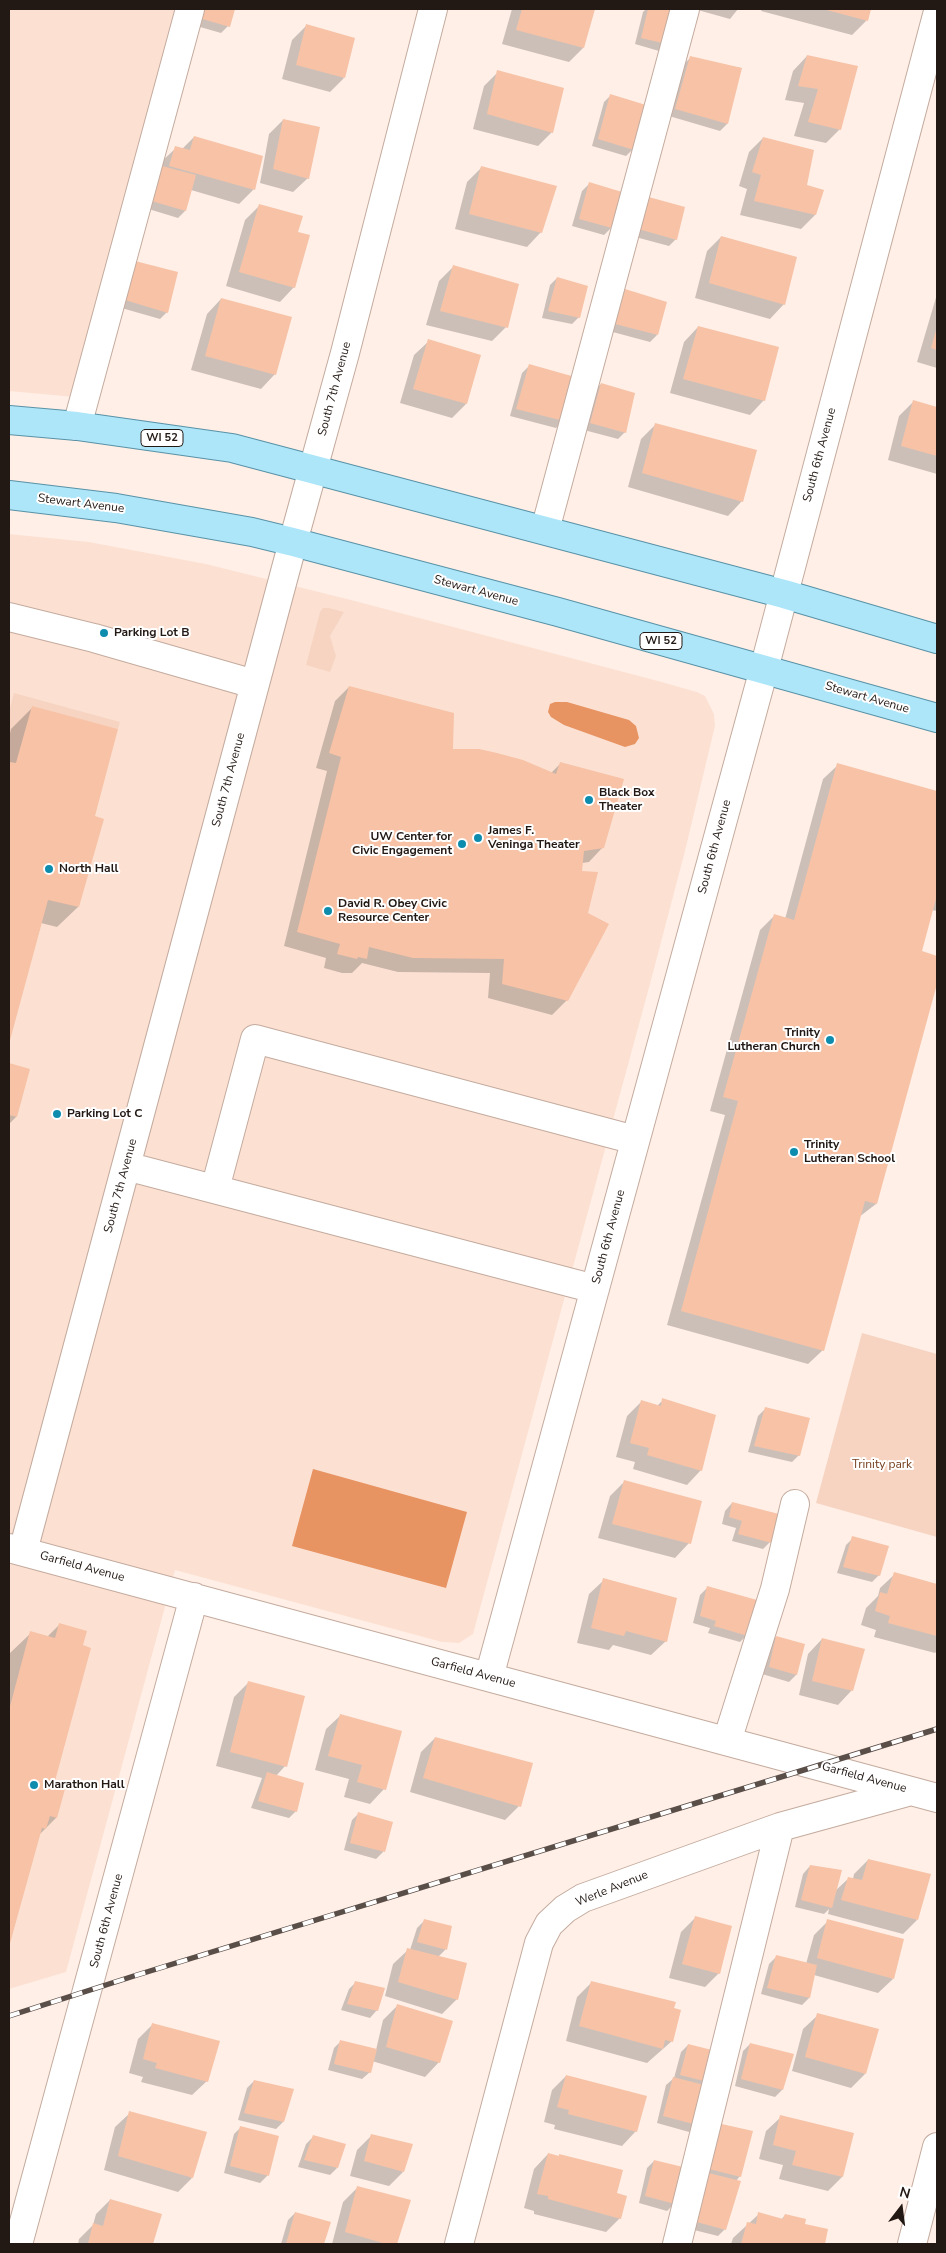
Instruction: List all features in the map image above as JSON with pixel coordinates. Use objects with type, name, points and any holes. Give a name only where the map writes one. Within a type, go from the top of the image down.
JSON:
[{"type":"main road","name":"WI 52","points":[[9,420],[77,426],[232,448],[784,594],[937,639]]},
{"type":"main road","name":"Stewart Avenue","points":[[9,496],[116,508],[252,532],[764,669],[937,718]]},
{"type":"street","points":[[77,426],[190,9]]},
{"type":"street","name":"South 7th Avenue","points":[[16,1549],[126,1166],[292,542],[345,353],[433,9]]},
{"type":"street","points":[[545,530],[685,9]]},
{"type":"street","name":"South 6th Avenue","points":[[489,1677],[764,669],[937,15]]},
{"type":"street","points":[[9,617],[94,638],[254,684]]},
{"type":"street","points":[[215,1189],[255,1039],[635,1140]]},
{"type":"street","points":[[126,1166],[595,1289]]},
{"type":"street","points":[[727,1741],[775,1589],[795,1504]]},
{"type":"street","name":"Garfield Avenue","points":[[16,1549],[925,1794]]},
{"type":"street","name":"South 6th Avenue","points":[[18,2244],[194,1597]]},
{"type":"street","name":"Werle Avenue","points":[[460,2244],[539,1943],[549,1924],[565,1909],[583,1898],[780,1827],[925,1794]]},
{"type":"street","points":[[677,2244],[780,1827]]},
{"type":"street","points":[[912,2244],[937,2147]]},
{"type":"shaded area","points":[[9,9],[182,9],[74,397],[9,391]]},
{"type":"shaded area","points":[[9,534],[89,542],[206,564],[658,681],[705,696],[714,714],[715,726],[650,984],[473,1634],[459,1643],[442,1642],[175,1570],[66,1972],[9,1989]]},
{"type":"shaded area","points":[[567,702],[629,720],[636,726],[639,738],[635,744],[625,747],[564,725],[551,717],[548,712],[550,704]]},
{"type":"shaded area","points":[[313,1469],[467,1512],[446,1588],[292,1546]]},
{"type":"green space","points":[[323,608],[344,612],[330,636],[336,656],[330,672],[306,665],[320,612]]},
{"type":"green space","points":[[14,693],[120,722],[118,729],[32,707],[16,763],[9,762],[9,712]]},
{"type":"green space","name":"Trinity park","points":[[862,1333],[937,1354],[937,1537],[816,1503]]},
{"type":"building","points":[[202,9],[235,9],[230,27],[199,18]]},
{"type":"building","points":[[522,9],[595,9],[584,48],[516,30]]},
{"type":"building","points":[[648,9],[675,10],[667,44],[641,38]]},
{"type":"building","points":[[823,9],[871,9],[868,21]]},
{"type":"building","points":[[306,24],[355,38],[345,78],[296,65]]},
{"type":"building","points":[[807,55],[858,66],[841,130],[808,122],[818,89],[798,86]]},
{"type":"building","points":[[690,56],[742,68],[728,124],[675,109]]},
{"type":"building","points":[[497,70],[564,88],[553,133],[487,114]]},
{"type":"building","points":[[610,94],[646,105],[634,150],[598,139]]},
{"type":"building","points":[[283,119],[320,127],[309,179],[273,169]]},
{"type":"building","points":[[194,136],[263,156],[255,190],[169,166],[175,146],[190,150]]},
{"type":"building","points":[[763,137],[814,150],[807,185],[824,190],[816,215],[754,201],[761,175],[752,172]]},
{"type":"building","points":[[158,165],[196,175],[186,211],[148,200]]},
{"type":"building","points":[[481,166],[557,186],[542,233],[469,214]]},
{"type":"building","points":[[589,182],[622,192],[612,228],[579,219]]},
{"type":"building","points":[[645,196],[685,207],[677,240],[635,228]]},
{"type":"building","points":[[259,204],[303,216],[298,232],[310,235],[295,288],[239,272]]},
{"type":"building","points":[[721,236],[797,257],[785,305],[709,283]]},
{"type":"building","points":[[135,261],[178,272],[168,313],[125,300]]},
{"type":"building","points":[[453,265],[519,284],[508,328],[440,311]]},
{"type":"building","points":[[557,277],[588,286],[580,318],[548,311]]},
{"type":"building","points":[[625,289],[667,302],[658,335],[615,324]]},
{"type":"building","points":[[221,298],[292,317],[276,375],[205,356]]},
{"type":"building","points":[[698,326],[779,347],[765,401],[683,379]]},
{"type":"building","points":[[937,327],[937,350],[931,348]]},
{"type":"building","points":[[428,339],[481,355],[467,404],[413,389]]},
{"type":"building","points":[[529,364],[575,377],[564,421],[516,409]]},
{"type":"building","points":[[601,383],[635,393],[626,433],[590,423]]},
{"type":"building","points":[[913,400],[937,407],[937,456],[901,446]]},
{"type":"building","points":[[655,423],[757,450],[743,502],[642,473]]},
{"type":"building","name":"UW Center for Civic Engagement","points":[[349,686],[454,713],[453,749],[479,749],[497,753],[523,760],[556,774],[560,762],[624,779],[604,848],[584,851],[582,871],[598,872],[588,913],[609,924],[568,1001],[502,984],[504,959],[413,958],[369,947],[367,959],[358,957],[357,959],[337,954],[340,944],[297,932],[341,757],[329,753]]},
{"type":"building","name":"North Hall","points":[[32,706],[118,729],[95,816],[104,819],[79,907],[48,900],[9,1044],[9,762],[16,763]]},
{"type":"building","name":"Trinity Lutheran Church","points":[[837,763],[937,791],[937,895],[922,951],[937,956],[937,984],[877,1204],[865,1201],[824,1351],[681,1311],[738,1101],[723,1097],[774,914],[794,920]]},
{"type":"building","points":[[9,1063],[30,1069],[17,1117],[9,1115]]},
{"type":"building","points":[[662,1398],[716,1415],[702,1471],[647,1455],[649,1448],[630,1443],[641,1400],[661,1406]]},
{"type":"building","points":[[765,1407],[810,1418],[800,1456],[754,1446]]},
{"type":"building","points":[[624,1480],[702,1501],[691,1544],[612,1524]]},
{"type":"building","points":[[732,1502],[779,1514],[772,1543],[738,1534],[742,1521],[729,1517]]},
{"type":"building","points":[[852,1536],[889,1546],[880,1576],[843,1567]]},
{"type":"building","points":[[894,1572],[937,1584],[937,1636],[888,1623],[890,1616],[875,1611],[880,1592],[887,1594]]},
{"type":"building","points":[[603,1578],[677,1598],[667,1642],[626,1631],[624,1636],[591,1628]]},
{"type":"building","points":[[707,1586],[757,1600],[748,1636],[714,1626],[716,1621],[700,1616]]},
{"type":"building","name":"Marathon Hall","points":[[59,1623],[87,1631],[83,1645],[91,1648],[55,1781],[59,1782],[58,1787],[65,1789],[57,1818],[50,1816],[46,1829],[42,1828],[9,1947],[9,1710],[30,1631],[55,1638]]},
{"type":"building","points":[[776,1636],[805,1644],[797,1675],[769,1667]]},
{"type":"building","points":[[822,1638],[865,1649],[853,1691],[812,1681]]},
{"type":"building","points":[[248,1681],[305,1696],[287,1767],[230,1752]]},
{"type":"building","points":[[340,1714],[402,1731],[386,1790],[357,1782],[362,1765],[328,1756]]},
{"type":"building","points":[[435,1737],[533,1763],[521,1807],[423,1778]]},
{"type":"building","points":[[267,1772],[304,1783],[297,1812],[258,1801]]},
{"type":"building","points":[[358,1812],[393,1822],[385,1852],[350,1843]]},
{"type":"building","points":[[868,1859],[931,1874],[918,1920],[841,1900],[848,1877],[862,1880]]},
{"type":"building","points":[[810,1865],[842,1870],[832,1908],[801,1900]]},
{"type":"building","points":[[695,1916],[732,1926],[720,1974],[682,1964]]},
{"type":"building","points":[[424,1919],[452,1926],[447,1950],[417,1942]]},
{"type":"building","points":[[827,1919],[904,1939],[894,1979],[817,1958]]},
{"type":"building","points":[[407,1948],[467,1963],[458,2000],[398,1982]]},
{"type":"building","points":[[776,1955],[817,1965],[810,1998],[767,1988]]},
{"type":"building","points":[[355,1981],[385,1988],[378,2011],[347,2004]]},
{"type":"building","points":[[591,1981],[676,2002],[674,2008],[681,2010],[673,2042],[665,2040],[663,2049],[579,2026]]},
{"type":"building","points":[[397,2004],[453,2021],[440,2063],[386,2047]]},
{"type":"building","points":[[817,2013],[879,2029],[866,2074],[805,2057]]},
{"type":"building","points":[[152,2023],[220,2041],[208,2082],[155,2068],[157,2063],[143,2059]]},
{"type":"building","points":[[340,2040],[377,2049],[371,2073],[334,2064]]},
{"type":"building","points":[[750,2043],[794,2054],[783,2090],[741,2079]]},
{"type":"building","points":[[688,2044],[720,2052],[712,2083],[680,2075]]},
{"type":"building","points":[[566,2075],[647,2096],[637,2132],[568,2114],[569,2110],[557,2107]]},
{"type":"building","points":[[673,2077],[708,2086],[697,2125],[663,2116]]},
{"type":"building","points":[[254,2080],[294,2089],[284,2122],[244,2113]]},
{"type":"building","points":[[129,2111],[207,2132],[193,2178],[118,2156]]},
{"type":"building","points":[[780,2115],[854,2133],[843,2177],[792,2165],[796,2151],[773,2145]]},
{"type":"building","points":[[717,2123],[753,2131],[741,2177],[705,2168]]},
{"type":"building","points":[[240,2126],[279,2136],[269,2176],[230,2166]]},
{"type":"building","points":[[371,2134],[413,2144],[404,2172],[364,2161]]},
{"type":"building","points":[[313,2135],[346,2144],[338,2168],[304,2160]]},
{"type":"building","points":[[548,2153],[623,2170],[617,2193],[627,2196],[621,2219],[548,2199],[548,2196],[537,2194]]},
{"type":"building","points":[[654,2160],[687,2168],[675,2204],[645,2196]]},
{"type":"building","points":[[704,2172],[741,2181],[726,2230],[693,2221]]},
{"type":"building","points":[[357,2186],[411,2200],[397,2244],[386,2244],[345,2232]]},
{"type":"building","points":[[110,2199],[162,2214],[153,2244],[88,2244],[93,2223],[103,2226]]},
{"type":"building","points":[[295,2212],[331,2222],[324,2244],[286,2244]]},
{"type":"building","points":[[758,2212],[783,2219],[785,2214],[806,2219],[805,2224],[828,2229],[825,2244],[741,2244],[747,2222],[756,2224]]},
{"type":"railway","points":[[9,2016],[937,1729]]},
{"type":"place","name":"Parking Lot B","points":[[104,633]]},
{"type":"place","name":"Black Box Theater","points":[[589,800]]},
{"type":"place","name":"James F. Veninga Theater","points":[[478,838]]},
{"type":"place","name":"UW Center for Civic Engagement","points":[[462,844]]},
{"type":"place","name":"North Hall","points":[[49,869]]},
{"type":"place","name":"David R. Obey Civic Resource Center","points":[[328,911]]},
{"type":"place","name":"Trinity Lutheran Church","points":[[830,1040]]},
{"type":"place","name":"Parking Lot C","points":[[57,1114]]},
{"type":"place","name":"Trinity Lutheran School","points":[[794,1152]]},
{"type":"place","name":"Marathon Hall","points":[[34,1785]]}]
